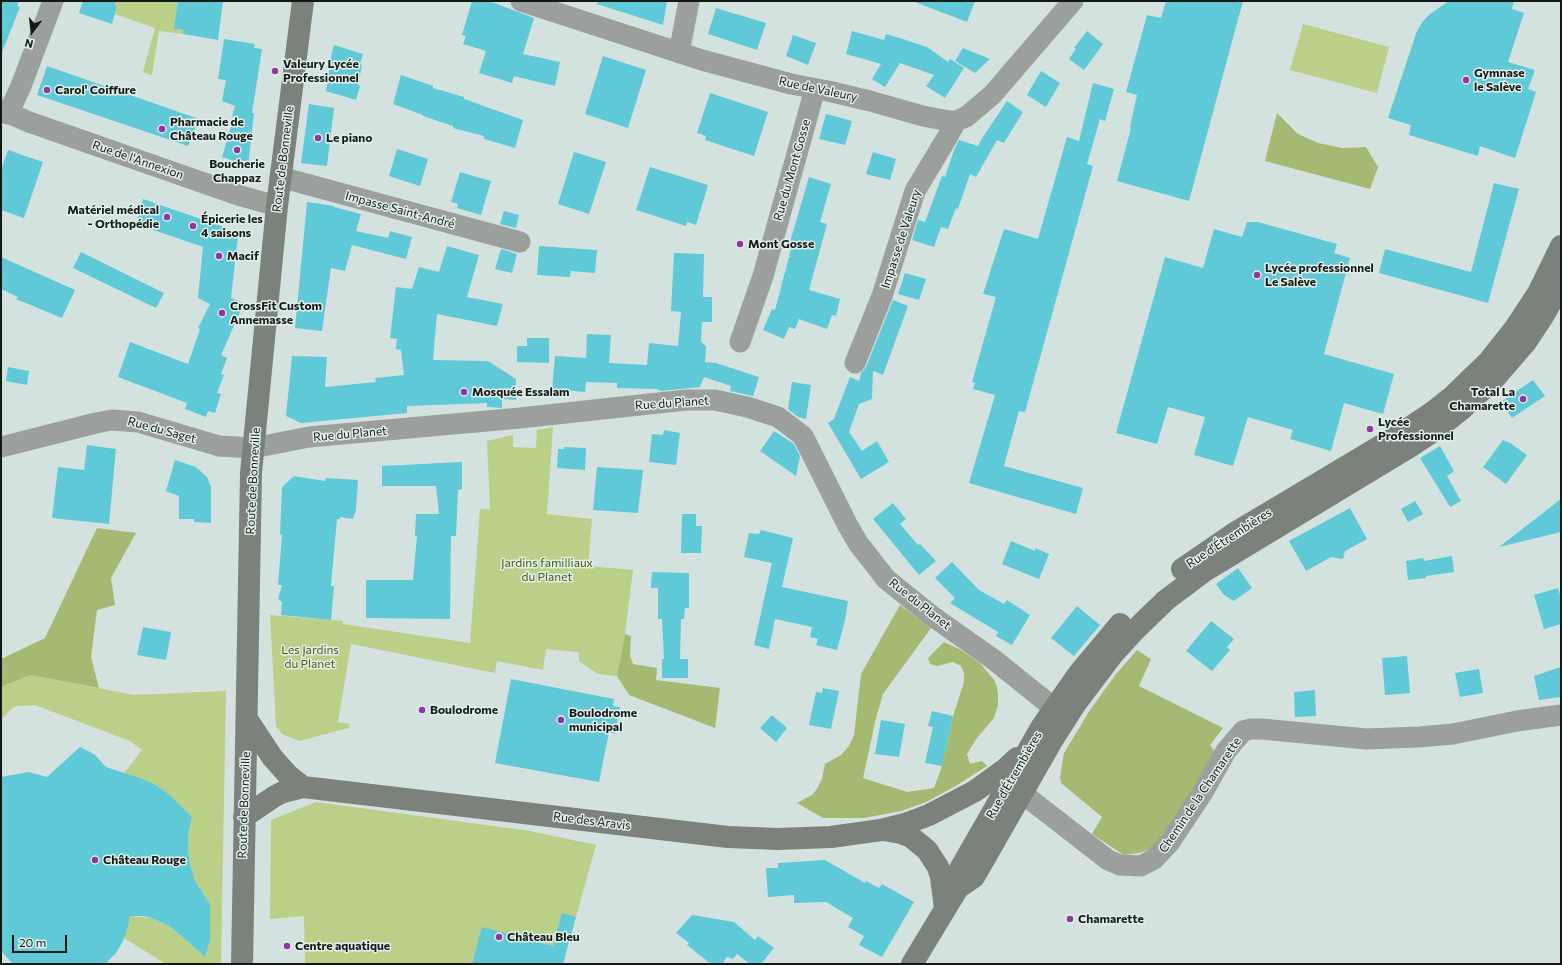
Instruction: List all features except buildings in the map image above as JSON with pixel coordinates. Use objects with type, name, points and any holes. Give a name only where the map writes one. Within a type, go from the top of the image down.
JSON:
[{"type":"main road","name":"Route de Bonneville","points":[[242,964],[251,474],[280,177],[303,1]]},
{"type":"main road","name":"Rue d'Étrembières","points":[[1016,788],[1031,744],[1054,708],[1097,649],[1149,595],[1197,557],[1421,420],[1445,402],[1471,379],[1496,353],[1524,315],[1545,281],[1561,246]]},
{"type":"main road","name":"Rue d'Étrembières","points":[[912,964],[958,888],[960,869],[1016,788],[1053,739],[1076,703],[1124,642],[1159,606],[1206,570],[1411,446],[1441,426],[1462,409],[1498,376],[1526,342],[1561,285]]},
{"type":"main road","points":[[247,719],[272,757],[288,775],[303,787]]},
{"type":"main road","points":[[881,830],[918,819],[953,804],[990,781],[1004,770],[1031,744]]},
{"type":"main road","name":"Rue des Aravis","points":[[244,817],[275,796],[283,792],[303,787],[728,837],[805,838],[846,835],[881,830]]},
{"type":"main road","points":[[881,830],[891,831],[911,837],[927,850],[938,867],[941,877],[945,909]]},
{"type":"street","points":[[4,112],[21,86],[53,1]]},
{"type":"street","name":"Rue de Valeury","points":[[521,1],[679,53],[791,84],[870,101],[923,116],[956,121]]},
{"type":"street","points":[[679,53],[689,1]]},
{"type":"street","points":[[956,121],[971,113],[992,95],[1073,1]]},
{"type":"street","name":"Rue du Mont Gosse","points":[[740,342],[763,276],[815,89]]},
{"type":"street","name":"Rue de l'Annexion","points":[[4,112],[241,196],[277,206]]},
{"type":"street","name":"Impasse de Valeury","points":[[855,363],[882,296],[915,191],[956,121]]},
{"type":"street","name":"Impasse Saint-André","points":[[280,177],[520,242]]},
{"type":"street","name":"Rue du Planet","points":[[253,448],[309,437],[512,419],[686,400],[715,400],[764,412],[782,420],[803,436],[846,524],[858,543],[886,579],[927,612],[993,659],[1054,708]]},
{"type":"street","name":"Rue du Saget","points":[[1,447],[96,422],[124,420],[160,427],[219,446],[253,448]]},
{"type":"street","name":"Chemin de la Chamarette","points":[[1016,788],[1108,860],[1120,865],[1141,866],[1154,859],[1165,848],[1202,792],[1226,751],[1243,732],[1251,729],[1366,740],[1453,734],[1517,721],[1561,715]]},
{"type":"green space","points":[[116,1],[178,1],[175,29],[183,30],[183,34],[159,31],[152,75],[143,72],[155,28],[115,14],[117,7],[115,6]]},
{"type":"green space","points":[[1303,24],[1389,47],[1377,93],[1290,70]]},
{"type":"green space","points":[[1277,113],[1298,134],[1318,143],[1342,148],[1366,147],[1378,167],[1370,189],[1265,161]]},
{"type":"green space","points":[[553,427],[547,514],[592,519],[588,566],[633,570],[625,634],[617,676],[598,674],[579,661],[579,653],[576,652],[546,649],[543,670],[497,661],[495,673],[351,644],[338,722],[350,724],[349,728],[299,741],[282,734],[276,726],[270,615],[343,621],[343,624],[470,643],[480,509],[490,509],[487,441],[513,435],[513,447],[536,448],[537,430]]},
{"type":"green space","points":[[97,528],[136,533],[111,578],[115,605],[97,610],[91,657],[99,688],[30,675],[1,687],[1,659],[45,638]]},
{"type":"green space","points":[[900,605],[931,628],[883,694],[876,718],[863,778],[907,792],[934,788],[942,766],[953,716],[964,682],[964,673],[961,666],[953,662],[937,666],[930,664],[928,658],[944,642],[961,650],[980,663],[995,681],[998,692],[998,705],[994,718],[977,738],[967,754],[970,764],[982,761],[987,766],[954,787],[926,802],[901,811],[864,818],[823,818],[797,803],[812,795],[822,779],[825,764],[841,755],[849,746],[854,735],[861,674]]},
{"type":"green space","points":[[625,634],[631,636],[630,656],[633,664],[657,668],[656,680],[720,688],[715,728],[629,695],[617,676]]},
{"type":"green space","points":[[1137,650],[1151,659],[1139,686],[1223,728],[1210,745],[1215,752],[1169,831],[1151,849],[1139,853],[1124,855],[1092,834],[1102,817],[1061,783],[1060,777],[1064,753],[1090,710],[1116,674]]},
{"type":"green space","points":[[30,675],[134,695],[226,691],[221,964],[166,964],[124,938],[130,916],[152,918],[171,927],[205,957],[210,941],[210,904],[195,881],[191,868],[188,851],[188,834],[192,817],[170,795],[156,785],[124,773],[142,750],[130,741],[35,705],[17,706],[11,709],[1,719],[1,687]]},
{"type":"green space","points":[[316,802],[530,831],[596,845],[576,917],[553,946],[472,964],[305,964],[304,916],[270,919],[271,820]]},
{"type":"place","name":"Valeury Lycée Professionnel","points":[[275,71]]},
{"type":"place","name":"Gymnase le Salève","points":[[1466,80]]},
{"type":"place","name":"Carol' Coiffure","points":[[47,90]]},
{"type":"place","name":"Pharmacie de Château Rouge","points":[[162,129]]},
{"type":"place","name":"Le piano","points":[[318,138]]},
{"type":"place","name":"Boucherie Chappaz","points":[[237,150]]},
{"type":"place","name":"Matériel médical - Orthopédie","points":[[167,217]]},
{"type":"place","name":"Épicerie les 4 saisons","points":[[193,226]]},
{"type":"place","name":"Mont Gosse","points":[[740,244]]},
{"type":"place","name":"Macif","points":[[219,256]]},
{"type":"place","name":"Lycée professionnel Le Salève","points":[[1257,275]]},
{"type":"place","name":"CrossFit Custom Annemasse","points":[[222,313]]},
{"type":"place","name":"Mosquée Essalam","points":[[464,392]]},
{"type":"place","name":"Total La Chamarette","points":[[1523,399]]},
{"type":"place","name":"Lycée Professionnel","points":[[1370,429]]},
{"type":"place","name":"Boulodrome","points":[[422,710]]},
{"type":"place","name":"Boulodrome municipal","points":[[561,720]]},
{"type":"place","name":"Château Rouge","points":[[95,860]]},
{"type":"place","name":"Chamarette","points":[[1070,919]]},
{"type":"place","name":"Château Bleu","points":[[499,937]]},
{"type":"place","name":"Centre aquatique","points":[[287,946]]},
{"type":"park label","name":"Jardins familliaux du Planet","points":[[547,570]]},
{"type":"park label","name":"Les Jardins du Planet","points":[[310,657]]}]
